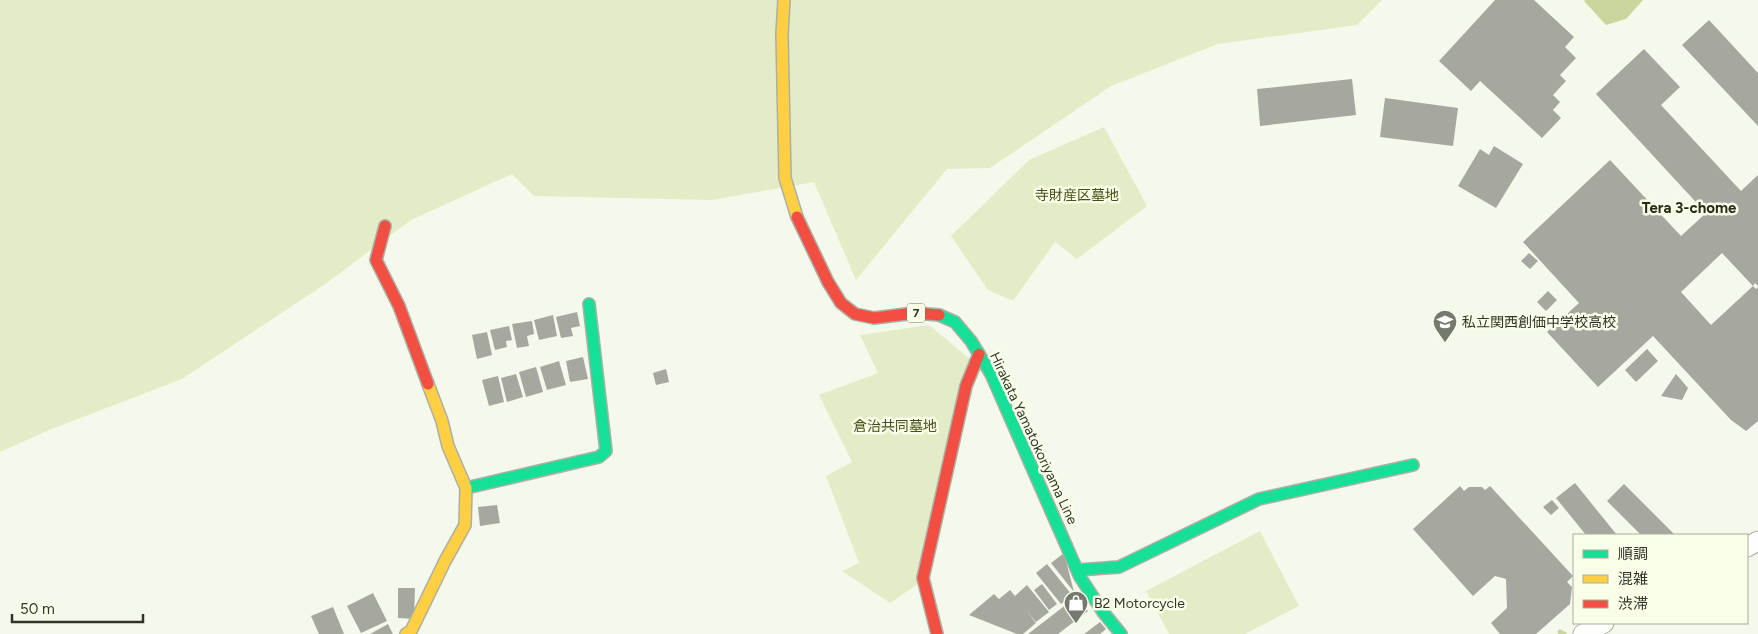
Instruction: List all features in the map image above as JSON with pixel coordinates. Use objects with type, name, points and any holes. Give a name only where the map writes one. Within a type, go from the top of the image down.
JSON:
[{"type":"street","name":"Hirakata Yamatokoriyama Line","points":[[784,0],[782,34],[785,178],[797,217],[828,282],[841,303],[855,314],[874,318],[915,313],[938,315],[955,322],[971,341],[991,374],[1078,570],[1103,612],[1120,634]]},
{"type":"street","points":[[384,226],[376,260],[399,306],[442,421],[448,446],[466,488],[465,525],[445,561],[411,633]]},
{"type":"street","points":[[466,488],[599,457],[606,452],[589,304]]},
{"type":"street","points":[[937,634],[923,578],[966,386],[979,354]]},
{"type":"street","points":[[1078,570],[1119,567],[1259,499],[1413,465]]},
{"type":"street","points":[[1583,634],[1602,624]]},
{"type":"green space","points":[[0,0],[1382,0],[1357,25],[1218,44],[1111,86],[990,168],[947,169],[856,280],[814,182],[712,200],[534,196],[512,174],[411,220],[324,285],[182,379],[49,430],[0,452]]},
{"type":"green space","name":"寺財産区墓地","points":[[1104,127],[1147,206],[1077,259],[1055,242],[1013,301],[988,290],[951,236],[1029,160]]},
{"type":"green space","name":"倉治共同墓地","points":[[929,325],[970,359],[918,584],[890,603],[842,571],[859,563],[826,476],[852,462],[819,395],[878,373],[860,335]]},
{"type":"green space","points":[[1260,531],[1299,606],[1245,634],[1169,634],[1146,591]]},
{"type":"shaded area","points":[[1643,0],[1626,19],[1606,25],[1584,1]]},
{"type":"building","points":[[1495,0],[1534,0],[1574,37],[1565,47],[1576,58],[1560,75],[1566,81],[1553,95],[1560,102],[1553,110],[1561,118],[1542,138],[1480,81],[1471,91],[1439,61]]},
{"type":"building","points":[[1709,20],[1758,73],[1758,126],[1682,45]]},
{"type":"building","points":[[1644,49],[1680,87],[1661,105],[1741,191],[1758,175],[1758,286],[1755,283],[1753,286],[1756,289],[1758,287],[1758,421],[1746,431],[1731,420],[1653,336],[1598,387],[1547,332],[1579,303],[1523,242],[1610,160],[1681,236],[1706,213],[1596,94]],"holes":[[[1722,253],[1753,286],[1711,325],[1681,292]]]},
{"type":"building","points":[[1352,79],[1356,115],[1260,126],[1257,89]]},
{"type":"building","points":[[1385,98],[1458,108],[1453,146],[1380,137]]},
{"type":"building","points":[[1494,146],[1523,164],[1496,208],[1458,186],[1480,149],[1489,155]]},
{"type":"building","points":[[1529,253],[1538,261],[1530,269],[1521,261]]},
{"type":"building","points":[[1548,291],[1557,300],[1546,311],[1537,302]]},
{"type":"building","points":[[577,312],[580,326],[571,328],[573,336],[561,338],[556,317]]},
{"type":"building","points":[[553,315],[557,336],[539,340],[534,320]]},
{"type":"building","points":[[532,321],[534,334],[527,336],[529,346],[517,348],[512,324]]},
{"type":"building","points":[[509,326],[512,340],[506,341],[507,347],[495,350],[490,330]]},
{"type":"building","points":[[487,332],[492,355],[477,359],[472,335]]},
{"type":"building","points":[[1647,349],[1658,361],[1636,382],[1625,370]]},
{"type":"building","points":[[583,357],[588,379],[570,382],[566,361]]},
{"type":"building","points":[[559,361],[566,385],[547,390],[540,367]]},
{"type":"building","points":[[536,367],[543,392],[526,397],[519,372]]},
{"type":"building","points":[[666,369],[669,382],[656,385],[653,373]]},
{"type":"building","points":[[516,374],[523,397],[507,402],[501,378]]},
{"type":"building","points":[[1676,374],[1688,388],[1682,400],[1661,396]]},
{"type":"building","points":[[498,376],[504,402],[489,406],[482,380]]},
{"type":"building","points":[[1575,483],[1616,534],[1585,534],[1556,498]]},
{"type":"building","points":[[1624,484],[1674,534],[1640,534],[1607,501]]},
{"type":"building","points":[[1460,486],[1464,491],[1469,487],[1482,487],[1485,490],[1490,486],[1573,576],[1567,582],[1572,587],[1570,604],[1536,634],[1500,634],[1491,623],[1507,608],[1506,579],[1495,576],[1473,596],[1413,529]]},
{"type":"building","points":[[1552,500],[1559,508],[1551,515],[1543,507]]},
{"type":"building","points":[[497,505],[500,523],[480,526],[478,507]]},
{"type":"building","points":[[1064,553],[1074,592],[1051,563]]},
{"type":"building","points":[[1047,564],[1072,595],[1061,604],[1036,573]]},
{"type":"building","points":[[1042,584],[1057,604],[1049,610],[1034,590]]},
{"type":"building","points":[[1027,585],[1049,612],[1036,622],[1026,610],[1036,623],[1023,634],[1017,634],[969,615],[994,594],[999,599],[1010,590],[1015,596]]},
{"type":"building","points":[[398,588],[415,588],[414,619],[398,618]]},
{"type":"building","points":[[373,593],[387,621],[361,633],[347,606]]},
{"type":"building","points":[[1076,597],[1088,611],[1058,634],[1028,634]]},
{"type":"building","points":[[333,607],[344,634],[319,634],[311,616]]},
{"type":"building","points":[[1100,622],[1106,629],[1100,634],[1084,634]]},
{"type":"building","points":[[388,624],[393,634],[370,634]]},
{"type":"waterway","points":[[1560,632],[1564,634]]},
{"type":"traffic: fast","points":[[466,488],[599,457],[606,451],[589,304]]},
{"type":"traffic: fast","points":[[939,315],[955,322],[971,341],[991,374],[1080,577],[1103,612],[1121,634]]},
{"type":"traffic: fast","points":[[1078,570],[1119,567],[1259,499],[1413,465]]},
{"type":"traffic: slow","points":[[784,0],[782,34],[785,178],[797,217]]},
{"type":"traffic: slow","points":[[406,634],[411,631],[465,525],[466,488],[448,446],[442,421],[428,384]]},
{"type":"traffic: jam","points":[[797,217],[828,282],[841,303],[855,314],[874,318],[915,313],[939,315]]},
{"type":"traffic: jam","points":[[385,226],[376,260],[399,306],[428,384]]},
{"type":"traffic: jam","points":[[937,634],[923,578],[966,386],[979,354]]},
{"type":"place","name":"私立関西創価中学校高校","points":[[1445,343]]},
{"type":"place","name":"B2 Motorcycle","points":[[1076,624]]},
{"type":"district","name":"Tera 3-chome","points":[[1689,208]]}]
